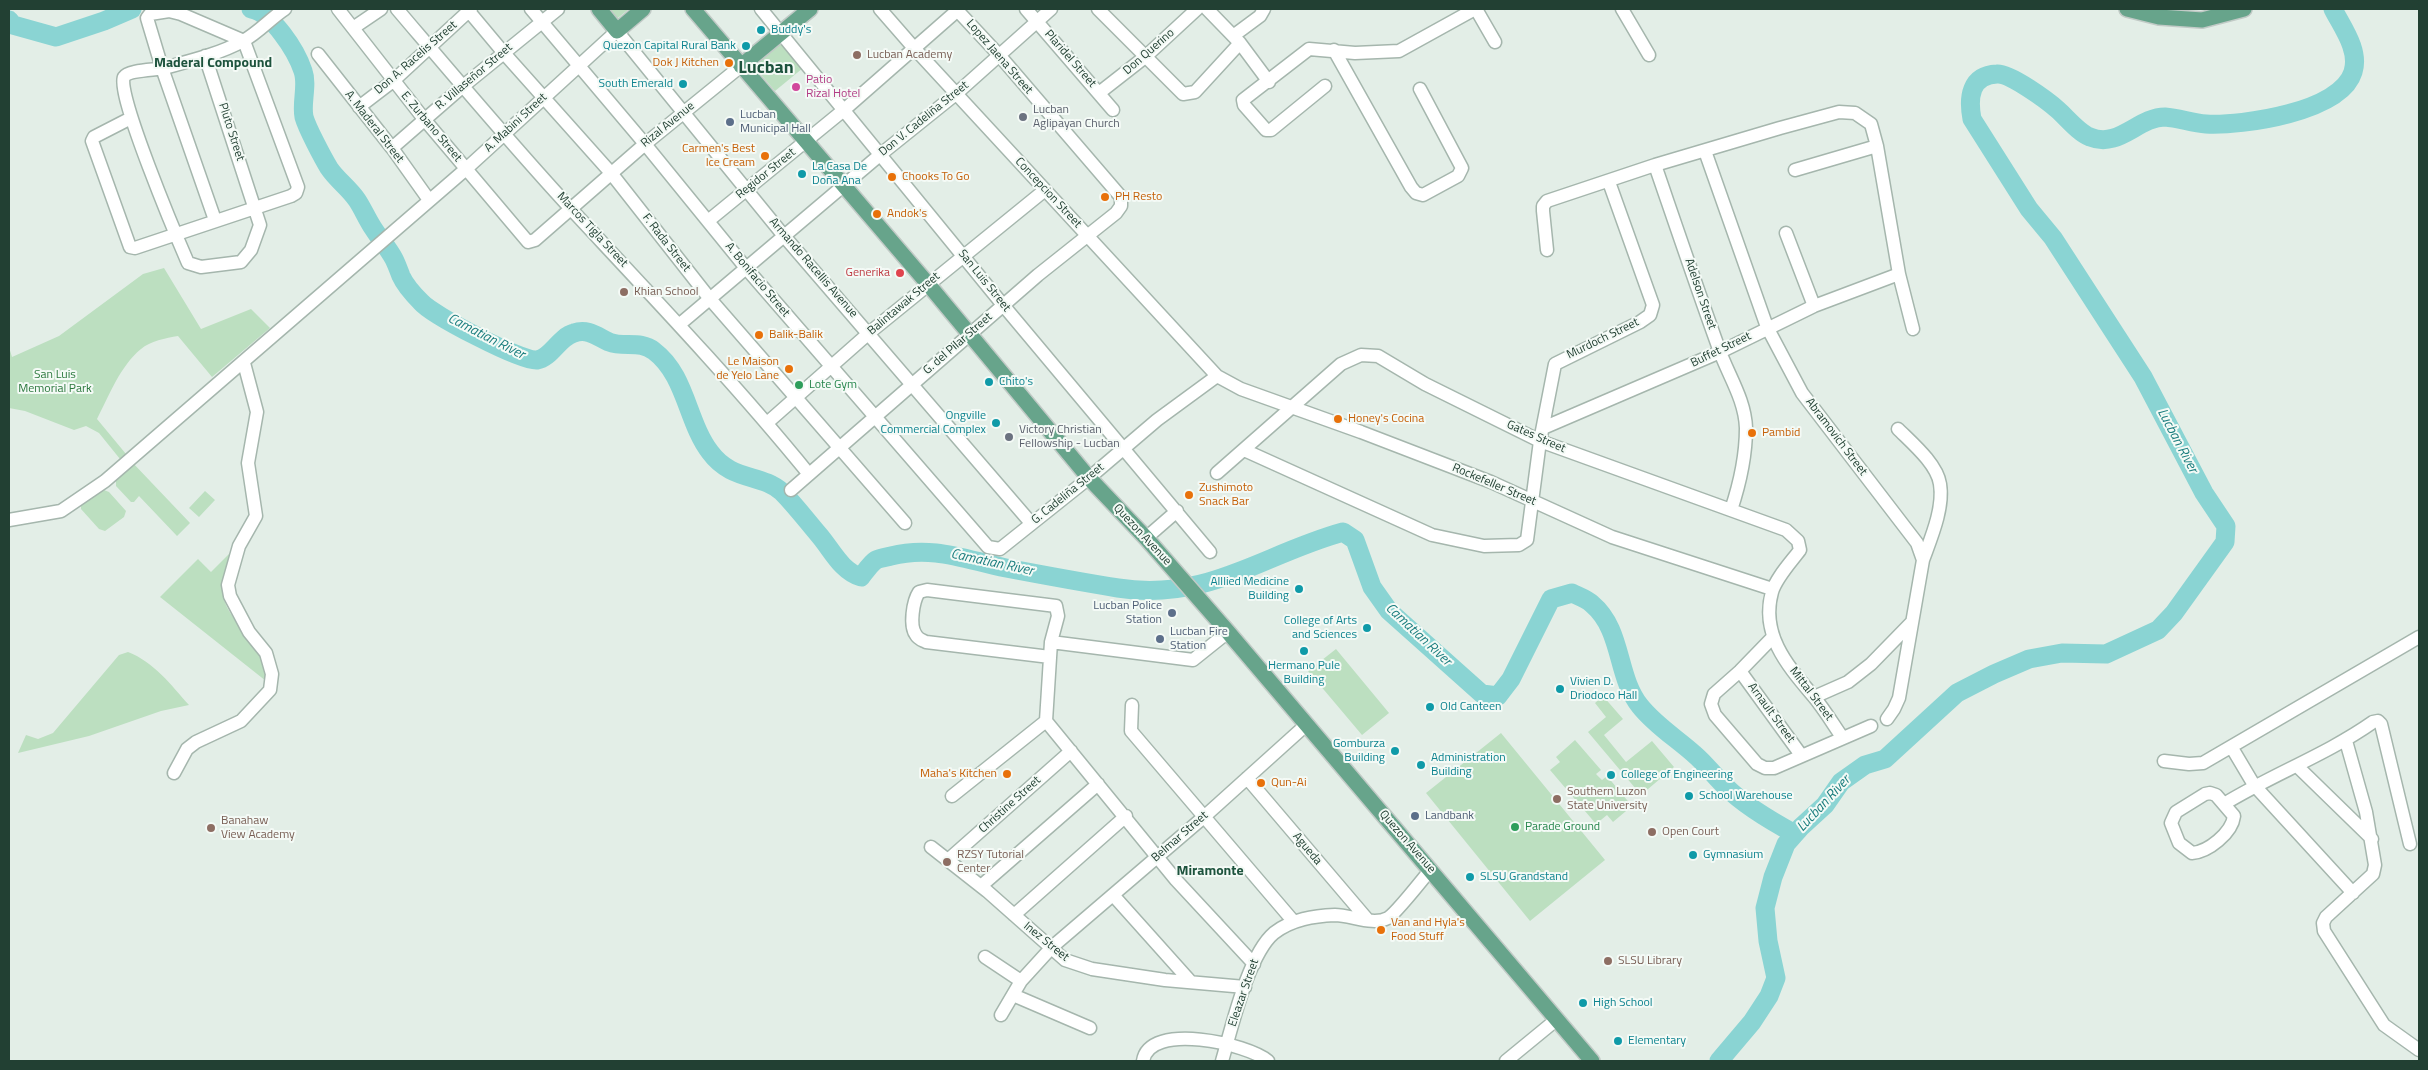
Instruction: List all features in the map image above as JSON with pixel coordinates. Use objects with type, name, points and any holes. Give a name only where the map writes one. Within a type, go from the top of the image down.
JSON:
[{"type":"main road","name":"Armando Racellis Avenue","points":[[599,9],[617,31]]},
{"type":"main road","name":"A. Mabini Street","points":[[617,31],[643,9]]},
{"type":"main road","name":"Quezon Avenue","points":[[693,9],[928,284],[1089,478],[1146,538],[1228,632],[1592,1061]]},
{"type":"main road","name":"Rizal Avenue","points":[[741,66],[810,9]]},
{"type":"main road","points":[[2127,9],[2159,17],[2202,20],[2244,9]]},
{"type":"street","name":"E. Zurbano Street","points":[[338,9],[393,81],[528,242]]},
{"type":"street","points":[[354,28],[381,9]]},
{"type":"street","name":"Marcos Tigla Street","points":[[397,9],[462,87],[571,208],[680,324],[808,473]]},
{"type":"street","name":"Don A. Racelis Street","points":[[359,107],[393,81],[469,9]]},
{"type":"street","name":"F. Rada Street","points":[[469,9],[503,52],[611,173],[710,299],[796,396],[904,523]]},
{"type":"street","name":"A. Bonifacio Street","points":[[531,9],[746,268],[988,547]]},
{"type":"street","name":"R. Villaseñor Street","points":[[392,148],[503,52],[558,9]]},
{"type":"street","name":"San Luis Street","points":[[761,9],[845,109],[1003,305],[1210,552]]},
{"type":"street","name":"Concepcion Street","points":[[880,9],[1217,376]]},
{"type":"street","name":"Regidor Street","points":[[708,221],[845,109],[958,9]]},
{"type":"street","name":"Lopez Jaena Street","points":[[958,9],[1121,197]]},
{"type":"street","name":"Plaridel Street","points":[[1026,9],[1114,110]]},
{"type":"street","name":"Don V. Cadeliña Street","points":[[680,324],[881,154],[957,93],[1051,9]]},
{"type":"street","points":[[1098,9],[1183,94],[1195,92],[1236,39],[1260,16],[1264,9]]},
{"type":"street","name":"Don Querino","points":[[1099,93],[1145,57],[1198,9]]},
{"type":"street","points":[[1206,9],[1236,39],[1269,82]]},
{"type":"street","points":[[1325,86],[1271,130],[1266,130],[1244,105],[1243,100],[1249,94],[1269,82],[1309,48],[1363,53],[1399,51],[1476,9],[1495,42]]},
{"type":"street","points":[[1622,9],[1648,55]]},
{"type":"street","points":[[131,118],[94,137],[92,142],[130,247],[135,248],[292,196],[296,193],[298,187],[244,41],[181,14],[169,11],[150,14],[147,22],[216,220]]},
{"type":"street","points":[[176,233],[131,118],[122,84],[123,78],[128,73],[162,68],[206,56],[244,41],[276,15]]},
{"type":"street","name":"A. Mabini Street","points":[[9,520],[61,511],[104,482],[466,169],[617,31]]},
{"type":"street","name":"Armando Racellis Avenue","points":[[617,31],[784,236],[1031,523]]},
{"type":"street","points":[[1334,50],[1411,187],[1416,193],[1423,195],[1458,176],[1462,168],[1420,89]]},
{"type":"street","name":"A. Maderal Street","points":[[318,54],[392,148],[429,200]]},
{"type":"street","name":"Pluto Street","points":[[176,233],[188,263],[201,267],[241,262],[251,250],[260,225],[206,56]]},
{"type":"street","name":"Rizal Avenue","points":[[528,242],[535,240],[645,144],[741,66]]},
{"type":"street","points":[[1548,250],[1543,211],[1543,206],[1547,201],[1609,182],[1655,165],[1839,112],[1855,114],[1871,124],[1877,146],[1899,274],[1913,329]]},
{"type":"street","points":[[1795,170],[1877,146]]},
{"type":"street","name":"Abramovich Street","points":[[1705,151],[1767,327],[1802,393],[1917,543],[1923,560]]},
{"type":"street","name":"Adelson Street","points":[[1655,165],[1720,352],[1739,396],[1746,426],[1742,477],[1731,510]]},
{"type":"street","name":"Murdoch Street","points":[[1244,450],[1432,535],[1484,546],[1519,544],[1527,540],[1540,441],[1555,364],[1640,322],[1650,314],[1653,305],[1609,182]]},
{"type":"street","name":"Balintawak Street","points":[[767,423],[869,333],[1045,190]]},
{"type":"street","name":"G. del Pilar Street","points":[[791,490],[838,446],[968,334],[1116,213],[1121,206],[1121,197]]},
{"type":"street","points":[[1786,233],[1814,306]]},
{"type":"street","name":"Buffet Street","points":[[1543,428],[1720,352],[1767,327],[1814,306],[1899,274]]},
{"type":"street","name":"Gates Street","points":[[1217,473],[1341,364],[1361,354],[1378,356],[1425,384],[1540,441],[1786,530],[1798,541]]},
{"type":"street","points":[[174,773],[187,749],[196,742],[241,721],[270,690],[272,674],[266,653],[249,632],[230,596],[228,585],[239,546],[256,516],[248,464],[257,412],[244,362]]},
{"type":"street","name":"Rockefeller Street","points":[[1217,376],[1241,389],[1417,453],[1533,501],[1612,537],[1772,589]]},
{"type":"street","name":"G. Cadeliña Street","points":[[988,547],[1000,549],[1089,478],[1157,420],[1217,376]]},
{"type":"street","points":[[1886,719],[1894,709],[1899,698],[1923,560],[1934,529],[1939,503],[1940,484],[1933,468],[1898,430]]},
{"type":"street","points":[[1146,538],[1177,511]]},
{"type":"street","name":"Mittal Street","points":[[1798,541],[1800,550],[1772,589],[1768,614],[1773,638],[1796,678],[1814,697],[1842,738]]},
{"type":"street","points":[[1050,657],[926,642],[917,638],[913,630],[915,599],[919,592],[926,590],[1056,606],[1058,616],[1050,657],[1046,721],[1126,816],[1157,857],[1254,964]]},
{"type":"street","points":[[1814,697],[1848,682],[1871,664],[1912,622]]},
{"type":"street","points":[[1052,642],[1193,660],[1228,632]]},
{"type":"street","points":[[2164,760],[2189,764],[2203,763],[2232,748],[2419,637]]},
{"type":"street","points":[[1773,638],[1714,694],[1711,704],[1714,715],[1757,764],[1765,768],[1774,768],[1871,726]]},
{"type":"street","name":"Arnault Street","points":[[1740,671],[1801,756]]},
{"type":"street","points":[[1132,706],[1131,731],[1206,816],[1294,922]]},
{"type":"street","points":[[952,796],[1046,721]]},
{"type":"street","points":[[2224,804],[2254,785],[2346,741],[2373,722],[2378,721],[2382,724],[2410,844]]},
{"type":"street","name":"Belmar Street","points":[[1001,1016],[1021,981],[1052,947],[1206,816],[1306,725]]},
{"type":"street","points":[[2346,741],[2366,812],[2375,865],[2373,874],[2326,917],[2323,923],[2324,932],[2384,1026],[2419,1050]]},
{"type":"street","points":[[2232,748],[2254,785],[2353,893]]},
{"type":"street","name":"Christine Street","points":[[949,859],[1071,751]]},
{"type":"street","points":[[2297,766],[2372,839]]},
{"type":"street","name":"Agueda","points":[[1247,778],[1367,919]]},
{"type":"street","points":[[981,886],[1098,784]]},
{"type":"street","points":[[2204,794],[2216,794],[2224,804],[2234,816],[2233,824],[2228,832],[2200,853],[2192,853],[2179,844],[2171,823],[2176,812],[2204,794]]},
{"type":"street","points":[[1014,915],[1126,816]]},
{"type":"street","name":"Inez Street","points":[[931,847],[949,859],[1065,960],[1092,969],[1165,980],[1245,987]]},
{"type":"street","name":"Eleazar Street","points":[[1222,1061],[1245,987],[1261,946],[1275,932],[1294,922],[1315,916],[1339,915],[1377,920],[1388,918],[1431,870]]},
{"type":"street","points":[[1113,895],[1190,981]]},
{"type":"street","points":[[985,957],[1021,981]]},
{"type":"street","points":[[1013,995],[1090,1028]]},
{"type":"street","points":[[1506,1061],[1556,1020]]},
{"type":"street","points":[[1144,1061],[1149,1050],[1164,1042],[1184,1038],[1253,1051],[1268,1061]]},
{"type":"green space","points":[[605,9],[629,9],[614,21]]},
{"type":"green space","points":[[778,40],[803,68],[775,91],[751,63]]},
{"type":"green space","name":"San Luis Memorial Park","points":[[164,268],[201,329],[251,309],[270,328],[212,377],[178,336],[153,342],[141,349],[121,373],[97,419],[126,454],[120,459],[99,433],[86,426],[74,430],[25,411],[9,408],[9,347],[12,357],[59,336],[143,274]]},
{"type":"green space","points":[[131,461],[190,523],[177,536],[139,496],[134,502],[131,502],[116,486],[114,477]]},
{"type":"green space","points":[[104,490],[109,492],[126,511],[124,517],[105,531],[99,529],[81,509],[81,505]]},
{"type":"green space","points":[[205,491],[215,500],[199,517],[189,508]]},
{"type":"green space","points":[[231,552],[224,578],[223,594],[226,605],[264,660],[267,670],[266,681],[160,597],[198,559],[211,572]]},
{"type":"green space","points":[[1336,649],[1389,713],[1362,735],[1308,671]]},
{"type":"green space","points":[[128,652],[154,668],[189,705],[161,711],[89,736],[18,753],[26,735],[38,739],[53,733],[119,655]]},
{"type":"green space","points":[[1603,696],[1623,719],[1604,735],[1626,762],[1652,741],[1674,767],[1641,795],[1588,732],[1606,717],[1595,703]]},
{"type":"green space","name":"Parade Ground","points":[[1501,733],[1605,860],[1530,921],[1426,793]]},
{"type":"green space","points":[[1575,740],[1601,770],[1596,774],[1602,780],[1607,776],[1632,806],[1613,822],[1607,815],[1596,824],[1550,770],[1560,762],[1556,757]]},
{"type":"waterway","name":"Camatian River","points":[[9,20],[13,25],[56,37],[104,21],[132,9]]},
{"type":"waterway","name":"Camatian River","points":[[251,9],[267,17],[295,53],[304,76],[304,117],[315,143],[329,168],[357,200],[394,259],[405,283],[421,302],[442,317],[478,337],[528,359],[537,360],[547,356],[569,335],[579,332],[593,334],[615,344],[638,345],[654,351],[665,361],[673,373],[702,440],[710,452],[728,468],[765,482],[782,492],[842,565],[854,574],[861,577],[872,563],[879,559],[921,552],[949,555],[1006,568],[1118,588],[1150,591],[1180,588],[1208,582],[1234,574],[1314,541],[1343,532],[1355,540],[1372,587],[1389,611],[1482,694],[1498,696],[1511,679],[1551,599],[1572,593],[1590,602],[1602,615],[1614,640],[1632,694],[1646,713],[1698,758],[1741,801],[1795,834]]},
{"type":"waterway","name":"Lucban River","points":[[1719,1061],[1752,1022],[1769,996],[1776,978],[1768,941],[1765,908],[1773,877],[1786,844],[1825,805],[1841,782],[1865,765],[1885,759],[1957,693],[1994,674],[2029,659],[2062,653],[2106,654],[2158,630],[2174,613],[2225,542],[2226,526],[2204,493],[2143,377],[2053,238],[2029,209],[1972,119],[1970,103],[1976,83],[1988,75],[1997,74],[2011,78],[2046,100],[2082,132],[2100,140],[2119,136],[2155,118],[2175,118],[2206,124],[2265,119],[2311,107],[2345,86],[2353,72],[2355,64],[2354,55],[2349,39],[2333,9]]},
{"type":"place","name":"Buddy's","points":[[761,30]]},
{"type":"place","name":"Quezon Capital Rural Bank","points":[[746,46]]},
{"type":"place","name":"Lucban Academy","points":[[857,55]]},
{"type":"place","name":"Dok J Kitchen","points":[[729,63]]},
{"type":"place","name":"South Emerald","points":[[683,84]]},
{"type":"place","name":"Patio Rizal Hotel","points":[[796,87]]},
{"type":"place","name":"Lucban Aglipayan Church","points":[[1023,117]]},
{"type":"place","name":"Lucban Municipal Hall","points":[[730,122]]},
{"type":"place","name":"Carmen's Best Ice Cream","points":[[765,156]]},
{"type":"place","name":"La Casa De Doña Ana","points":[[802,174]]},
{"type":"place","name":"Chooks To Go","points":[[892,177]]},
{"type":"place","name":"PH Resto","points":[[1105,197]]},
{"type":"place","name":"Andok's","points":[[877,214]]},
{"type":"place","name":"Generika","points":[[900,273]]},
{"type":"place","name":"Khian School","points":[[624,292]]},
{"type":"place","name":"Balik-Balik","points":[[759,335]]},
{"type":"place","name":"Le Maison de Yelo Lane","points":[[789,369]]},
{"type":"place","name":"Chito's","points":[[989,382]]},
{"type":"place","name":"Lote Gym","points":[[799,385]]},
{"type":"place","name":"Honey's Cocina","points":[[1338,419]]},
{"type":"place","name":"Ongville Commercial Complex","points":[[996,423]]},
{"type":"place","name":"Pambid","points":[[1752,433]]},
{"type":"place","name":"Victory Christian Fellowship - Lucban","points":[[1009,437]]},
{"type":"place","name":"Zushimoto Snack Bar","points":[[1189,495]]},
{"type":"place","name":"Alllied Medicine Building","points":[[1299,589]]},
{"type":"place","name":"Lucban Police Station","points":[[1172,613]]},
{"type":"place","name":"College of Arts and Sciences","points":[[1367,628]]},
{"type":"place","name":"Lucban Fire Station","points":[[1160,639]]},
{"type":"place","name":"Hermano Pule Building","points":[[1304,651]]},
{"type":"place","name":"Vivien D. Driodoco Hall","points":[[1560,689]]},
{"type":"place","name":"Old Canteen","points":[[1430,707]]},
{"type":"place","name":"Gomburza Building","points":[[1395,751]]},
{"type":"place","name":"Administration Building","points":[[1421,765]]},
{"type":"place","name":"Maha's Kitchen","points":[[1007,774]]},
{"type":"place","name":"College of Engineering","points":[[1611,775]]},
{"type":"place","name":"Qun-Ai","points":[[1261,783]]},
{"type":"place","name":"School Warehouse","points":[[1689,796]]},
{"type":"place","name":"Southern Luzon State University","points":[[1557,799]]},
{"type":"place","name":"Landbank","points":[[1415,816]]},
{"type":"place","name":"Parade Ground","points":[[1515,827]]},
{"type":"place","name":"Banahaw View Academy","points":[[211,828]]},
{"type":"place","name":"Open Court","points":[[1652,832]]},
{"type":"place","name":"Gymnasium","points":[[1693,855]]},
{"type":"place","name":"RZSY Tutorial Center","points":[[947,862]]},
{"type":"place","name":"SLSU Grandstand","points":[[1470,877]]},
{"type":"place","name":"Van and Hyla's Food Stuff","points":[[1381,930]]},
{"type":"place","name":"SLSU Library","points":[[1608,961]]},
{"type":"place","name":"High School","points":[[1583,1003]]},
{"type":"place","name":"Elementary","points":[[1618,1041]]},
{"type":"district","name":"Maderal Compound","points":[[213,64]]},
{"type":"district","name":"Lucban","points":[[766,69]]},
{"type":"district","name":"Miramonte","points":[[1210,872]]}]
